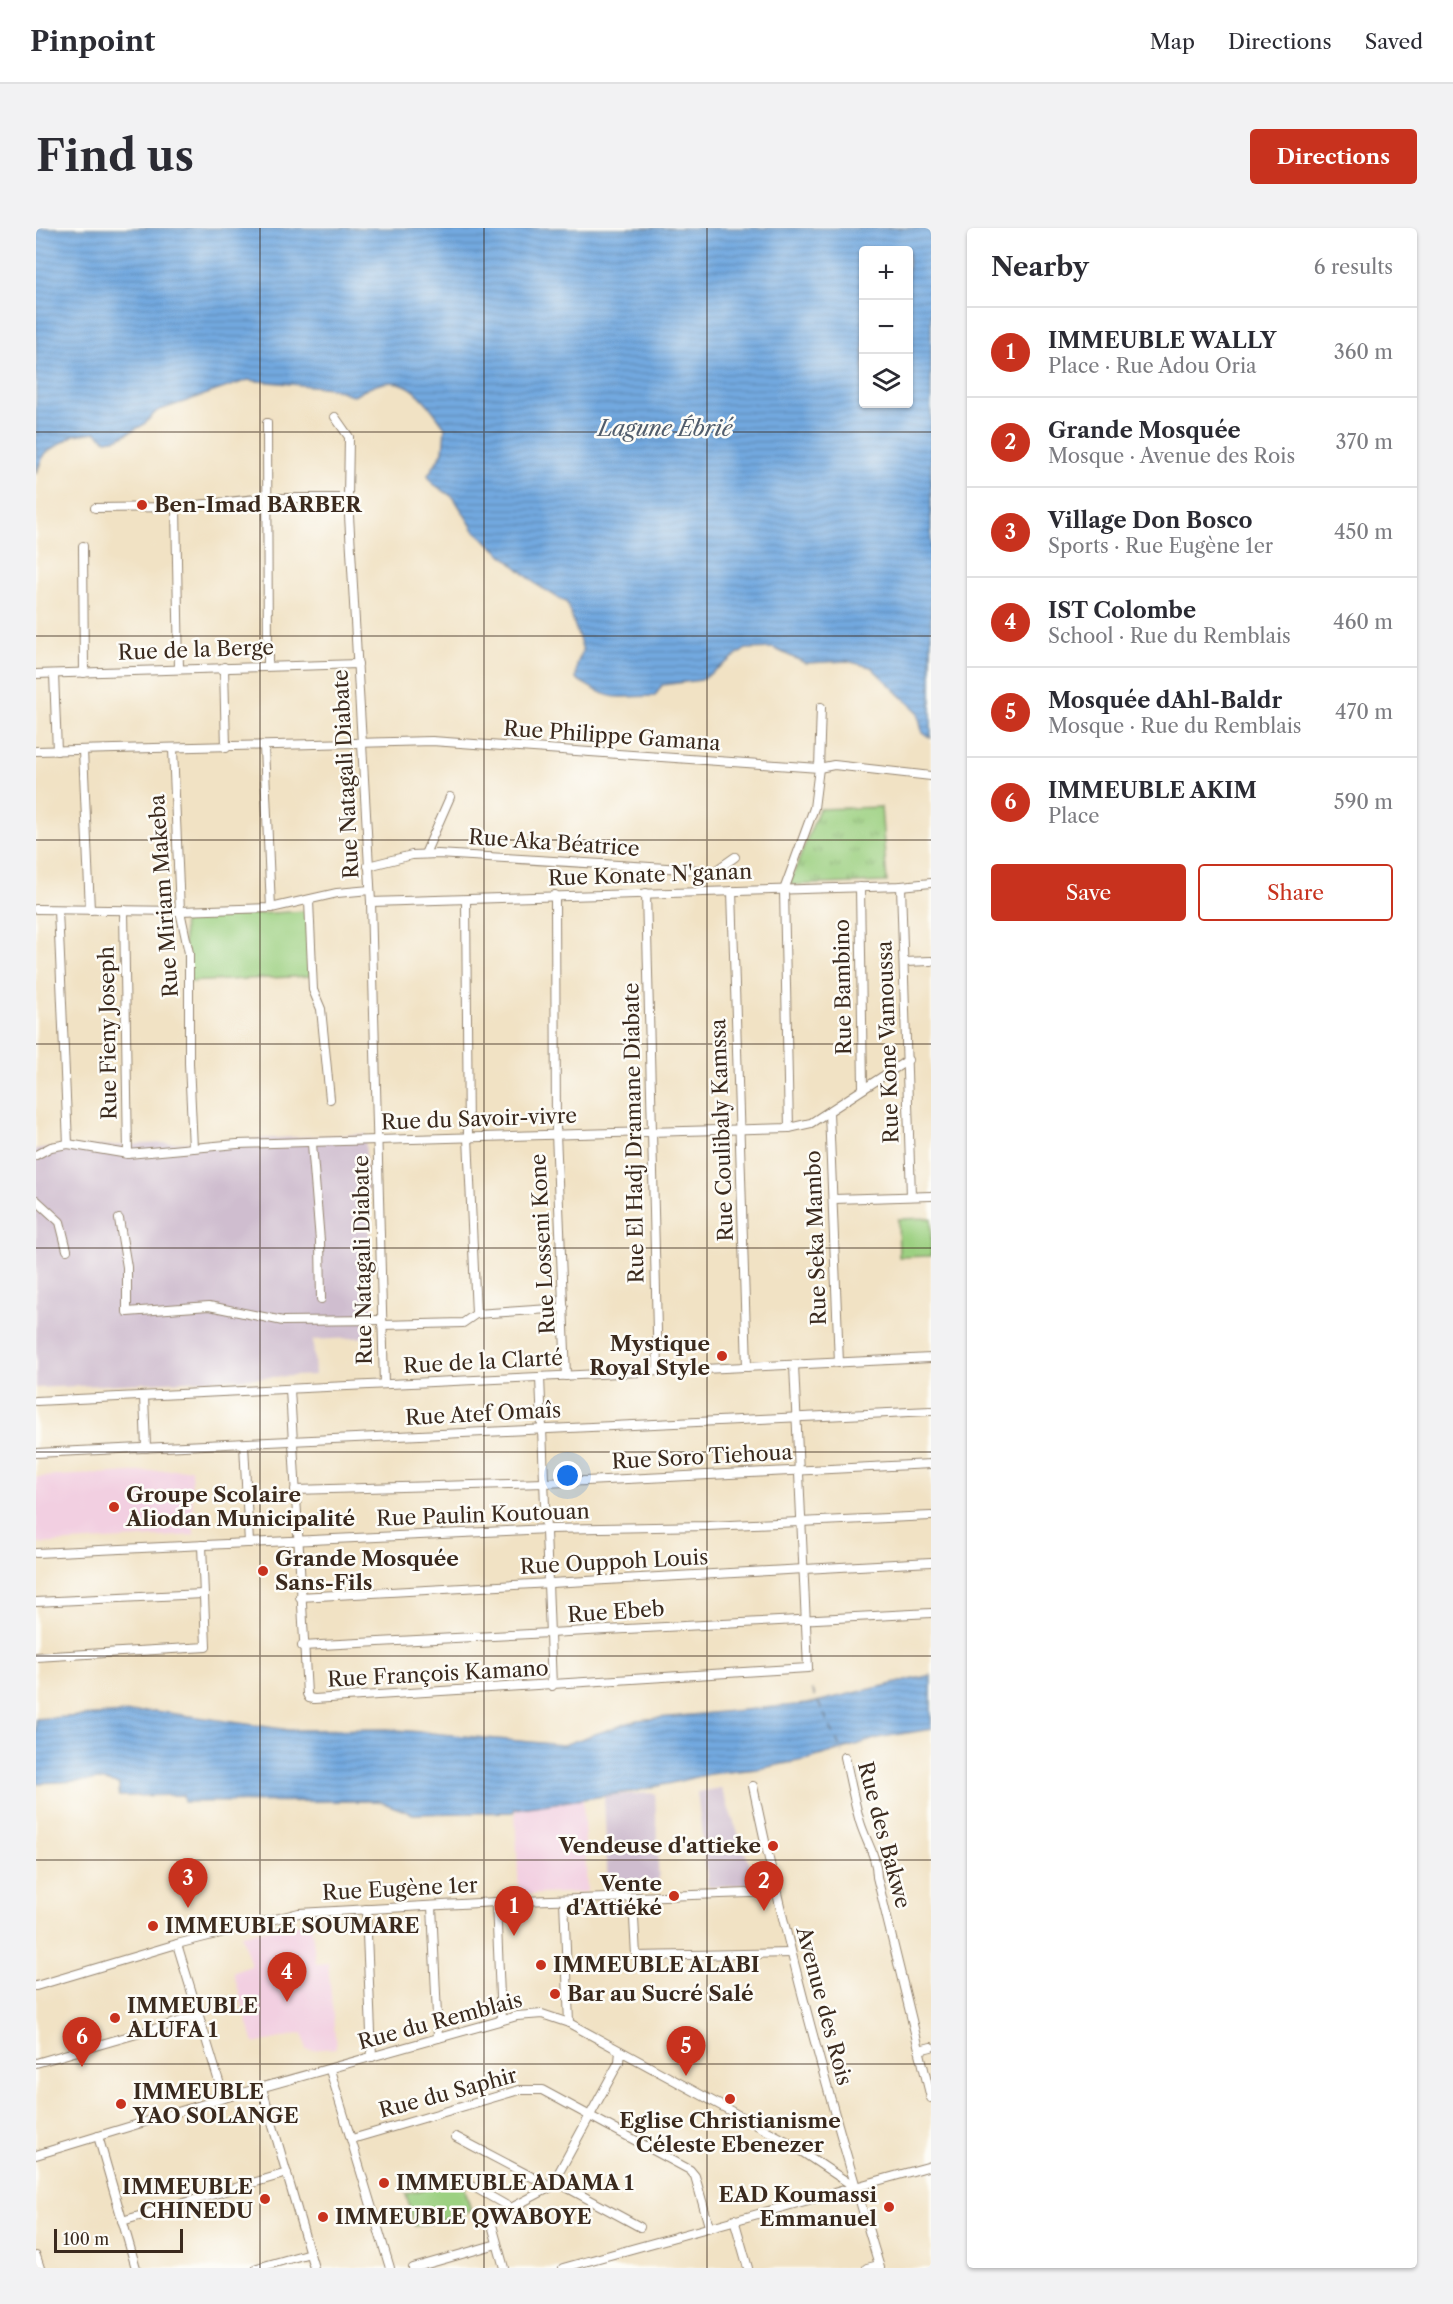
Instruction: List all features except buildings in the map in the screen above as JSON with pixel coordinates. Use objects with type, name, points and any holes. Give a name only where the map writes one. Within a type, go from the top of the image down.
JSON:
[{"type":"street","name":"Rue Natagali Diabate","points":[[335,417],[349,436],[348,498],[370,890],[384,1384]]},
{"type":"street","points":[[267,423],[268,665]]},
{"type":"street","points":[[95,508],[176,507],[267,498],[348,498]]},
{"type":"street","points":[[176,507],[179,669]]},
{"type":"street","points":[[83,546],[84,673]]},
{"type":"street","name":"Rue de la Berge","points":[[36,674],[358,664]]},
{"type":"street","points":[[224,667],[226,748]]},
{"type":"street","points":[[54,674],[57,751]]},
{"type":"street","points":[[789,1128],[784,890],[814,808],[819,768],[821,707]]},
{"type":"street","name":"Rue Philippe Gamana","points":[[36,751],[460,742],[586,754],[819,768],[834,765],[931,776]]},
{"type":"street","points":[[264,747],[271,908]]},
{"type":"street","name":"Rue Miriam Makeba","points":[[173,749],[180,911],[189,952],[189,1063],[193,1148]]},
{"type":"street","points":[[83,750],[90,910]]},
{"type":"street","points":[[425,854],[450,797]]},
{"type":"street","name":"Rue Aka Béatrice","points":[[368,866],[425,854],[716,871],[735,857]]},
{"type":"street","name":"Rue Konate N'ganan","points":[[370,902],[901,886],[931,882]]},
{"type":"street","name":"Rue Kone Vamoussa","points":[[901,886],[908,1060],[910,1196]]},
{"type":"street","name":"Rue Bambino","points":[[860,887],[863,1087]]},
{"type":"street","points":[[36,909],[180,911],[271,908],[337,893],[370,890]]},
{"type":"street","name":"Rue Coulibaly Kamssa","points":[[732,891],[747,1367]]},
{"type":"street","name":"Rue El Hadj Dramane Diabate","points":[[646,893],[658,1371]]},
{"type":"street","name":"Rue Losseni Kone","points":[[555,895],[556,1133],[566,1376]]},
{"type":"street","points":[[466,900],[468,1137],[476,1314]]},
{"type":"street","points":[[309,901],[313,990],[321,1010],[330,1099]]},
{"type":"street","points":[[58,910],[68,1144]]},
{"type":"street","name":"Rue Fieny Joseph","points":[[124,910],[128,1154]]},
{"type":"street","points":[[904,962],[931,961]]},
{"type":"street","name":"Rue du Savoir-vivre","points":[[36,1155],[68,1144],[128,1154],[237,1144],[312,1144],[556,1133],[789,1128],[811,1123],[863,1087],[908,1060]]},
{"type":"street","name":"Rue Seka Mambo","points":[[830,1112],[839,1363]]},
{"type":"street","points":[[312,1144],[320,1241],[321,1299]]},
{"type":"street","points":[[834,1199],[931,1196]]},
{"type":"street","points":[[36,1200],[60,1222],[67,1250]]},
{"type":"street","points":[[119,1219],[128,1267],[127,1312],[209,1306],[283,1320],[463,1323],[476,1314],[564,1308]]},
{"type":"street","name":"Rue de la Clarté","points":[[36,1401],[931,1358]]},
{"type":"street","points":[[794,1365],[805,1619]]},
{"type":"street","points":[[540,1377],[548,1529],[552,1686]]},
{"type":"street","name":"Rue François Kamano","points":[[290,1389],[303,1646],[307,1694],[314,1699],[552,1686],[808,1668],[805,1619]]},
{"type":"street","points":[[144,1396],[146,1448]]},
{"type":"street","name":"Rue Atef Omaîs","points":[[36,1453],[931,1411]]},
{"type":"street","points":[[244,1444],[249,1543]]},
{"type":"street","name":"Rue Soro Tiehoua","points":[[295,1490],[545,1483],[931,1464]]},
{"type":"street","name":"Rue Paulin Koutouan","points":[[36,1553],[548,1529],[931,1516]]},
{"type":"street","points":[[36,1657],[206,1647],[201,1545]]},
{"type":"street","name":"Rue Ouppoh Louis","points":[[300,1597],[550,1585],[931,1562]]},
{"type":"street","points":[[36,1602],[203,1594]]},
{"type":"street","name":"Rue Ebeb","points":[[303,1646],[931,1613]]},
{"type":"street","name":"Rue des Bakwe","points":[[845,1757],[859,1819],[868,1846],[876,1859],[877,1876],[919,2050],[929,2082],[931,2098]]},
{"type":"street","name":"Avenue des Rois","points":[[753,1786],[775,1892],[791,1953],[834,2115],[880,2266]]},
{"type":"street","name":"Rue Eugène 1er","points":[[36,1986],[281,1916],[496,1902],[633,1899],[775,1892]]},
{"type":"street","points":[[633,1899],[636,1956],[791,1953]]},
{"type":"street","points":[[564,1900],[569,2023]]},
{"type":"street","points":[[496,1902],[501,2020]]},
{"type":"street","points":[[432,1906],[438,2038]]},
{"type":"street","points":[[366,1909],[372,2057]]},
{"type":"street","points":[[177,1944],[224,2098]]},
{"type":"street","name":"Rue du Remblais","points":[[36,2155],[224,2098],[501,2020],[535,2013],[551,2015],[569,2023],[786,2141],[856,2188]]},
{"type":"street","points":[[36,2063],[199,2016]]},
{"type":"street","points":[[919,2050],[931,2047]]},
{"type":"street","points":[[456,2177],[511,2208],[553,2184],[619,2062],[620,2051]]},
{"type":"street","points":[[330,2070],[390,2268]]},
{"type":"street","points":[[262,2088],[314,2268]]},
{"type":"street","name":"Rue du Saphir","points":[[352,2139],[519,2090],[542,2090],[690,2170],[695,2176],[709,2226]]},
{"type":"street","points":[[98,2136],[136,2268]]},
{"type":"street","points":[[456,2137],[640,2227]]},
{"type":"street","points":[[563,2268],[931,2166]]},
{"type":"street","points":[[122,2221],[287,2173]]},
{"type":"street","points":[[489,2214],[504,2268]]},
{"type":"street","points":[[734,2219],[748,2268]]},
{"type":"street","points":[[413,2268],[497,2244]]},
{"type":"street","points":[[257,2268],[310,2253]]},
{"type":"street","points":[[36,2256],[40,2268]]},
{"type":"street","points":[[867,2268],[880,2266]]},
{"type":"shaded area","points":[[365,1134],[374,1337],[313,1340],[315,1375],[36,1388],[36,1149]]},
{"type":"shaded area","name":"Groupe Scolaire Aliodan Municipalité","points":[[191,1469],[194,1535],[36,1544],[36,1477]]},
{"type":"shaded area","points":[[721,1788],[757,1884],[708,1887],[697,1792]]},
{"type":"shaded area","points":[[655,1793],[659,1888],[608,1891],[604,1795]]},
{"type":"shaded area","points":[[583,1796],[587,1892],[519,1895],[515,1809]]},
{"type":"shaded area","points":[[311,1922],[316,1964],[328,1963],[336,2048],[306,2050],[303,2033],[254,2044],[233,1972],[251,1966],[241,1934]]},
{"type":"green space","points":[[881,807],[887,882],[789,885],[819,809]]},
{"type":"green space","points":[[307,911],[311,976],[186,982],[183,918]]},
{"type":"green space","points":[[931,1218],[931,1256],[899,1257],[898,1219]]},
{"type":"green space","points":[[462,2178],[471,2211],[415,2227],[406,2194]]},
{"type":"water","name":"Lagune Ébrié","points":[[36,228],[931,228],[931,738],[922,732],[918,712],[871,667],[847,661],[805,663],[773,648],[746,649],[701,680],[662,685],[655,696],[609,696],[576,679],[577,664],[583,650],[567,603],[537,585],[474,530],[454,498],[432,483],[428,475],[443,452],[445,427],[426,402],[407,386],[385,383],[354,396],[332,388],[248,380],[157,411],[143,425],[119,438],[106,440],[96,432],[74,435],[44,454],[36,474]]},
{"type":"water","points":[[931,1675],[931,1729],[882,1737],[809,1759],[757,1769],[710,1774],[636,1791],[515,1809],[513,1812],[413,1814],[378,1801],[184,1802],[183,1795],[119,1796],[119,1784],[99,1780],[36,1783],[36,1719],[155,1711],[289,1730],[387,1729],[563,1745],[637,1720],[807,1704]]},
{"type":"ferry route","points":[[812,1689],[843,1753]]},
{"type":"place","name":"Ben-Imad BARBER","points":[[142,505]]},
{"type":"place","name":"Mystique Royal Style","points":[[722,1356]]},
{"type":"place","name":"Groupe Scolaire Aliodan Municipalité","points":[[114,1507]]},
{"type":"place","name":"Grande Mosquée Sans-Fils","points":[[263,1571]]},
{"type":"place","name":"Vendeuse d'attieke","points":[[773,1846]]},
{"type":"place","name":"Vente d'Attiéké","points":[[674,1896]]},
{"type":"place","name":"Village Don Bosco","points":[[188,1908]]},
{"type":"place","name":"Grande Mosquée","points":[[764,1911]]},
{"type":"place","name":"IMMEUBLE SOUMARE","points":[[153,1926]]},
{"type":"place","name":"IMMEUBLE WALLY","points":[[514,1936]]},
{"type":"place","name":"IMMEUBLE ALABI","points":[[541,1965]]},
{"type":"place","name":"Bar au Sucré Salé","points":[[555,1994]]},
{"type":"place","name":"IST Colombe","points":[[287,2002]]},
{"type":"place","name":"IMMEUBLE ALUFA 1","points":[[115,2018]]},
{"type":"place","name":"IMMEUBLE AKIM","points":[[82,2067]]},
{"type":"place","name":"Mosquée dAhl-Baldr","points":[[686,2076]]},
{"type":"place","name":"Eglise Christianisme Céleste Ebenezer","points":[[730,2099]]},
{"type":"place","name":"IMMEUBLE YAO SOLANGE","points":[[121,2104]]},
{"type":"place","name":"IMMEUBLE ADAMA 1","points":[[384,2183]]},
{"type":"place","name":"IMMEUBLE CHINEDU","points":[[265,2199]]},
{"type":"place","name":"EAD Koumassi Emmanuel","points":[[889,2207]]},
{"type":"place","name":"IMMEUBLE QWABOYE","points":[[323,2217]]}]
